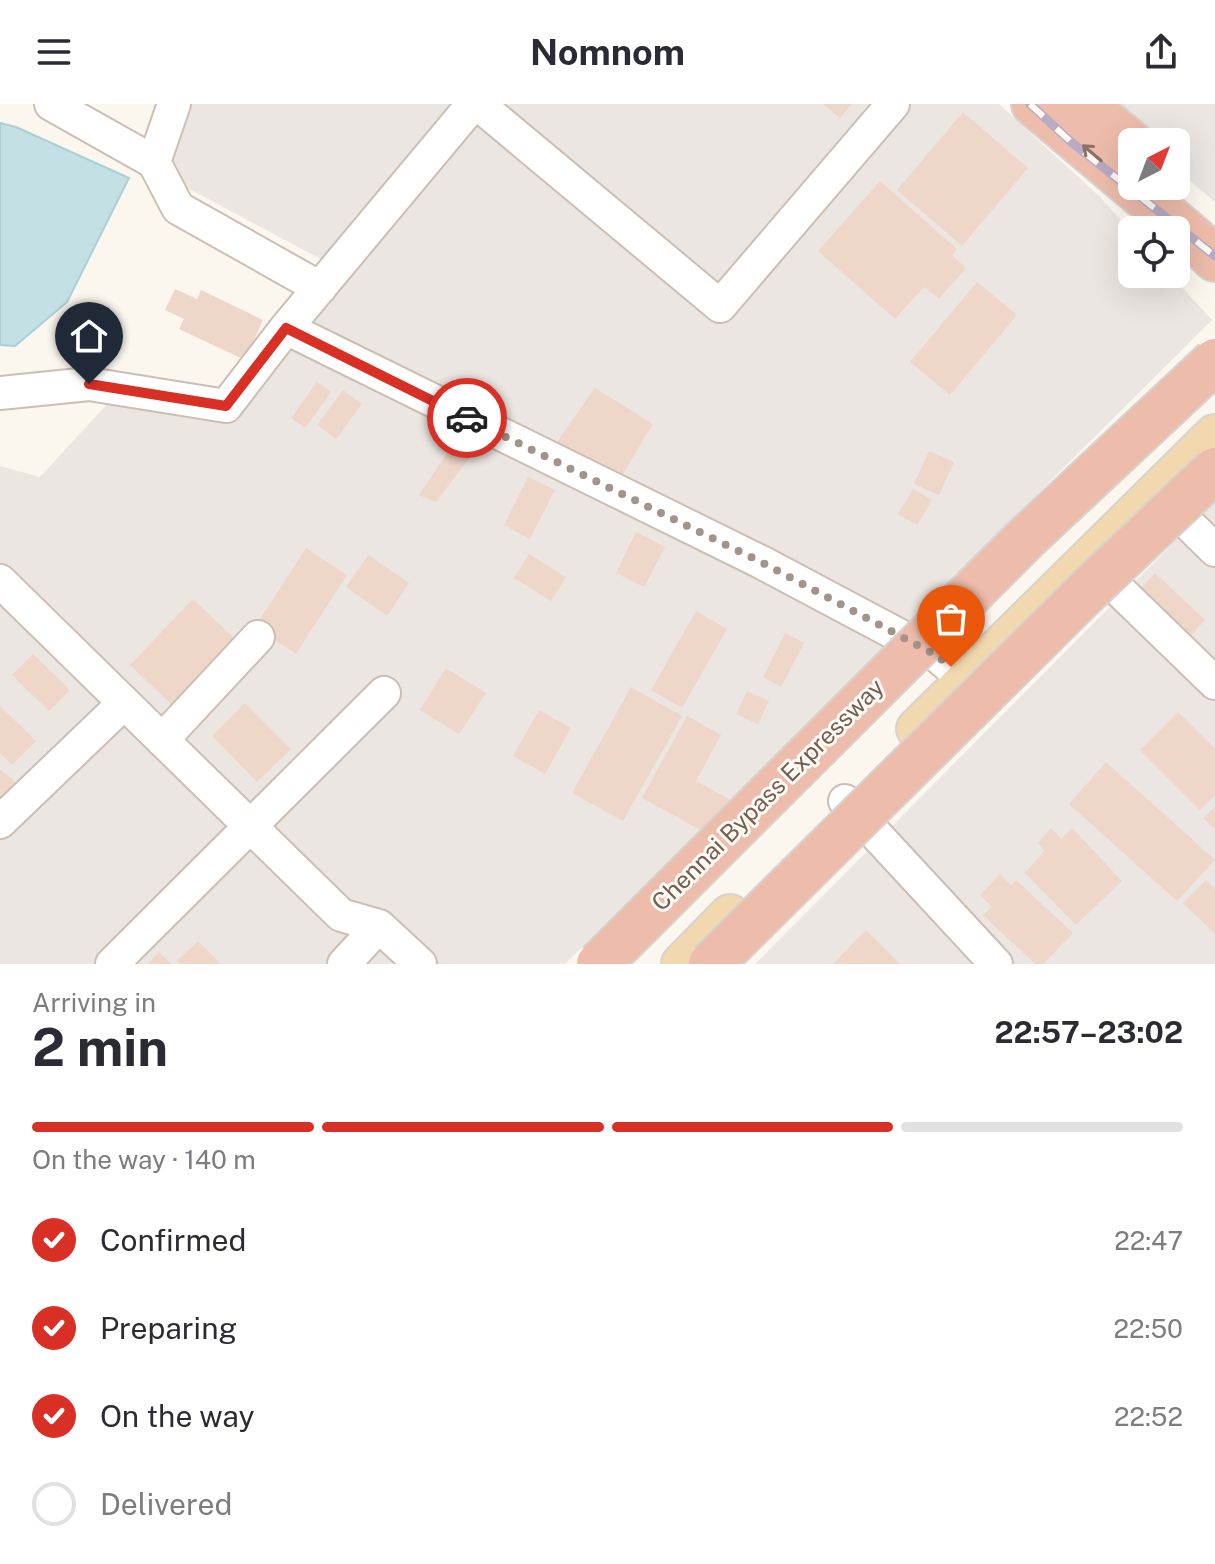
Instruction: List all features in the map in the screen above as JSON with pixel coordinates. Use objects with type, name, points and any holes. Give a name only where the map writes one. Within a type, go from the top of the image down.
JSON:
[{"type":"highway","points":[[1034,104],[1215,259]]},
{"type":"highway","points":[[1084,104],[1118,132]]},
{"type":"highway","points":[[1190,196],[1215,220]]},
{"type":"highway","name":"Chennai Bypass Expressway","points":[[599,964],[1026,538],[1215,361]]},
{"type":"highway","points":[[713,946],[1215,470]]},
{"type":"main road","points":[[618,964],[1059,532],[1145,454],[1215,384]]},
{"type":"main road","points":[[682,964],[713,946],[845,801],[1215,435]]},
{"type":"street","points":[[51,104],[154,162],[178,208],[320,288]]},
{"type":"street","points":[[154,162],[174,104]]},
{"type":"street","points":[[0,393],[89,384],[226,406],[286,328],[475,104],[720,306],[893,104]]},
{"type":"street","points":[[286,328],[761,562],[936,655],[966,680]]},
{"type":"street","points":[[1156,492],[1215,550]]},
{"type":"street","points":[[1087,559],[1215,683]]},
{"type":"street","points":[[0,581],[341,915],[379,926],[420,964]]},
{"type":"street","points":[[162,740],[258,637]]},
{"type":"street","points":[[112,964],[252,828],[384,693]]},
{"type":"street","points":[[0,822],[124,703]]},
{"type":"street","points":[[845,801],[996,964]]},
{"type":"street","points":[[344,964],[379,926]]},
{"type":"street","points":[[713,946],[750,964]]},
{"type":"shaded area","points":[[180,104],[999,104],[1118,217],[1118,288],[1183,288],[1212,320],[565,964],[0,964],[0,466],[40,477],[109,402],[231,421],[347,273],[180,184],[155,147]]},
{"type":"shaded area","points":[[1100,104],[1215,104],[1215,202],[1190,181],[1190,128],[1128,128]]},
{"type":"shaded area","points":[[1215,501],[1215,964],[755,964]]},
{"type":"water","points":[[0,123],[16,127],[129,178],[67,302],[15,346],[0,345]]},
{"type":"building","points":[[823,104],[852,104],[840,118]]},
{"type":"building","points":[[963,112],[1028,168],[962,246],[897,190]]},
{"type":"building","points":[[880,181],[957,249],[952,255],[966,268],[939,299],[924,287],[895,319],[818,251]]},
{"type":"building","points":[[977,282],[1017,315],[950,395],[910,362]]},
{"type":"building","points":[[175,289],[197,299],[201,290],[263,320],[245,360],[179,329],[184,319],[165,310]]},
{"type":"building","points":[[317,382],[331,392],[305,428],[291,418]]},
{"type":"building","points":[[595,388],[653,424],[619,480],[556,443]]},
{"type":"building","points":[[343,390],[362,404],[336,439],[317,425]]},
{"type":"building","points":[[451,447],[471,456],[436,502],[419,495]]},
{"type":"building","points":[[929,451],[954,462],[939,495],[914,484]]},
{"type":"building","points":[[528,477],[555,490],[530,539],[504,525]]},
{"type":"building","points":[[913,489],[932,500],[917,525],[898,514]]},
{"type":"building","points":[[636,532],[665,547],[644,587],[616,573]]},
{"type":"building","points":[[306,548],[347,575],[296,654],[255,627]]},
{"type":"building","points":[[529,554],[566,577],[551,601],[514,578]]},
{"type":"building","points":[[368,555],[409,583],[387,616],[346,587]]},
{"type":"building","points":[[1155,573],[1205,620],[1189,638],[1138,591]]},
{"type":"building","points":[[193,599],[237,641],[174,707],[130,665]]},
{"type":"building","points":[[696,611],[727,629],[682,708],[651,690]]},
{"type":"building","points":[[785,633],[804,643],[781,687],[763,677]]},
{"type":"building","points":[[33,654],[70,690],[49,711],[12,675]]},
{"type":"building","points":[[446,668],[486,693],[459,734],[420,710]]},
{"type":"building","points":[[631,687],[682,716],[623,821],[572,793]]},
{"type":"building","points":[[747,691],[769,701],[758,724],[736,714]]},
{"type":"building","points":[[245,703],[291,749],[257,782],[212,736]]},
{"type":"building","points":[[0,706],[36,741],[12,765],[0,753]]},
{"type":"building","points":[[539,710],[571,728],[545,774],[513,756]]},
{"type":"building","points":[[1178,712],[1215,749],[1215,795],[1200,810],[1140,750]]},
{"type":"building","points":[[687,716],[721,735],[696,781],[738,804],[719,840],[642,798]]},
{"type":"building","points":[[1106,762],[1215,860],[1177,901],[1069,804]]},
{"type":"building","points":[[0,769],[15,782],[0,799]]},
{"type":"building","points":[[1215,806],[1215,829],[1203,818]]},
{"type":"building","points":[[1051,828],[1061,839],[1072,828],[1122,881],[1076,925],[1025,873],[1044,851],[1038,843]]},
{"type":"building","points":[[1000,874],[1011,885],[1016,880],[1073,933],[1043,964],[1035,964],[983,915],[992,907],[980,895]]},
{"type":"building","points":[[1206,880],[1215,889],[1215,934],[1183,903]]},
{"type":"building","points":[[866,930],[900,964],[833,964]]},
{"type":"building","points":[[198,941],[221,964],[180,964],[177,961]]},
{"type":"building","points":[[159,952],[171,964],[148,964]]},
{"type":"railway","points":[[1030,104],[1070,141],[1215,256]]},
{"type":"way so far","points":[[467,418],[761,562],[936,655],[951,667]]},
{"type":"route","points":[[89,384],[226,406],[286,328],[467,418]]}]
